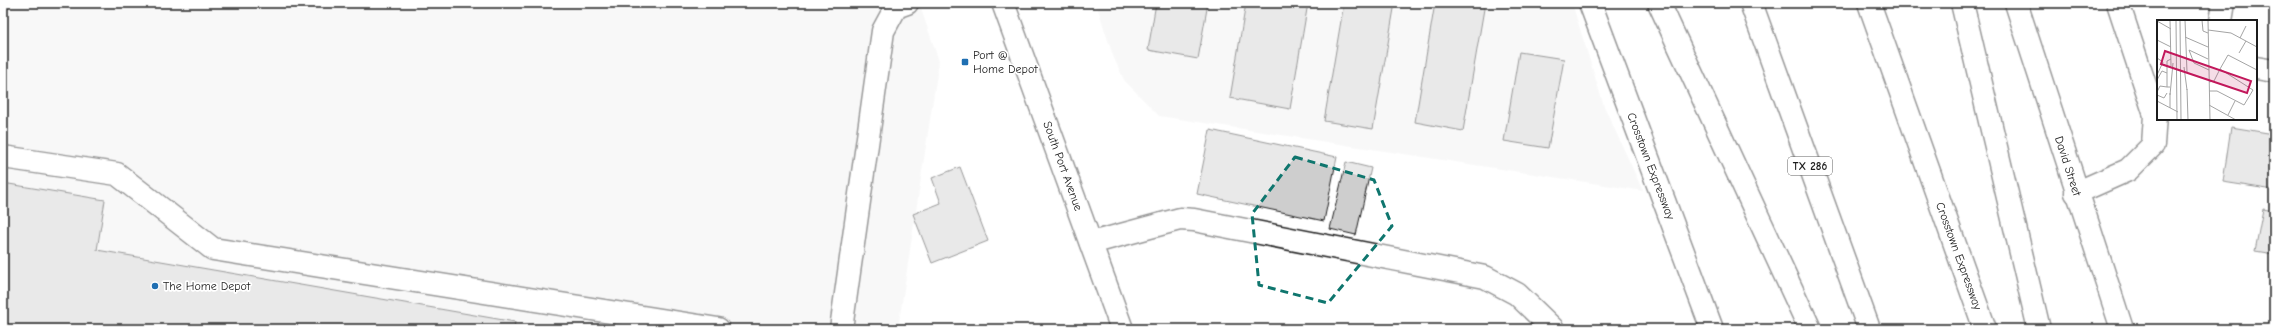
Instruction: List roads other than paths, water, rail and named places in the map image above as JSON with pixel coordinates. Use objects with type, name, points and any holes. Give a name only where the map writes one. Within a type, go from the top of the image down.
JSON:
[{"type":"main road","name":"South Port Avenue","points":[[1003,3],[1122,329]]},
{"type":"main road","name":"Crosstown Expressway","points":[[1590,3],[1712,329]]},
{"type":"main road","points":[[1658,3],[1810,329]]},
{"type":"main road","name":"TX 286","points":[[1751,3],[1869,329]]},
{"type":"main road","name":"Crosstown Expressway","points":[[1869,3],[1985,329]]},
{"type":"main road","points":[[1962,3],[2039,329]]},
{"type":"main road","name":"David Street","points":[[2016,3],[2076,193],[2122,329]]},
{"type":"main road","points":[[2076,193],[2128,170],[2153,145],[2155,115],[2118,3]]},
{"type":"main road","points":[[2221,20],[2224,3]]},
{"type":"main road","points":[[842,329],[883,31],[899,4]]},
{"type":"main road","points":[[2257,68],[2274,71]]},
{"type":"main road","points":[[3,157],[117,174],[213,249],[718,329]]},
{"type":"main road","points":[[1091,243],[1180,219],[1194,220],[1485,277],[1517,294],[1553,329]]},
{"type":"place","name":"Port @ Home Depot","points":[[965,62]]},
{"type":"place","name":"The Home Depot","points":[[155,286]]}]
